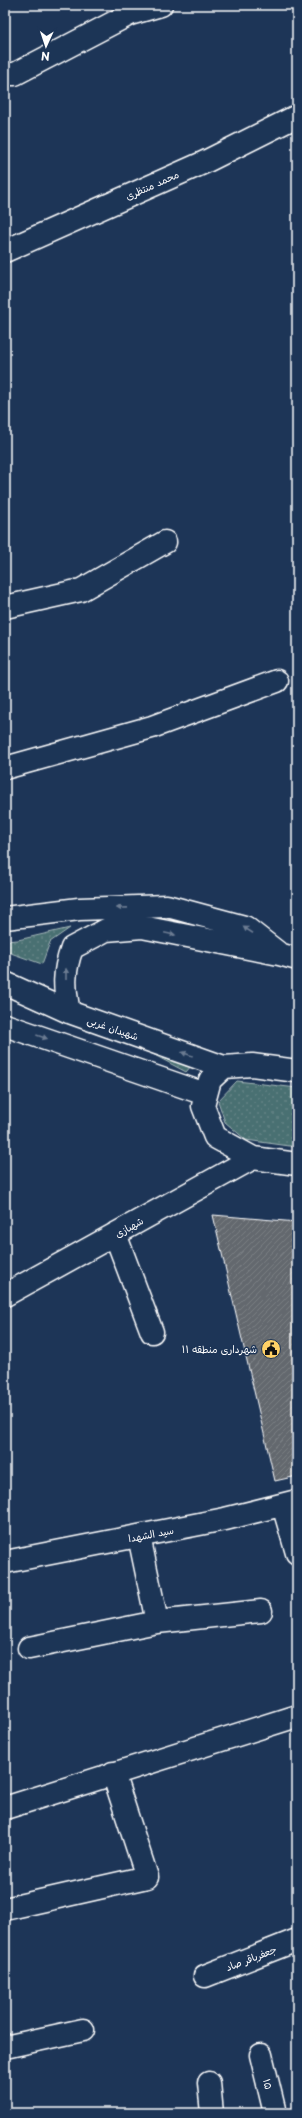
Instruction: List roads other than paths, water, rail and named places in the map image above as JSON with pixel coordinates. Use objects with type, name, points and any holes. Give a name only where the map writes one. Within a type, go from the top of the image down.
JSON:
[{"type":"street","points":[[5,74],[15,74],[130,14],[161,5]]},
{"type":"street","name":"محمد منتظری","points":[[5,251],[205,162],[297,116]]},
{"type":"street","points":[[5,607],[81,590],[166,542]]},
{"type":"street","points":[[5,768],[152,727],[278,682]]},
{"type":"street","points":[[5,918],[79,909],[167,906],[245,927],[288,956]]},
{"type":"street","points":[[69,1012],[66,997],[65,968],[72,948],[106,930],[142,928],[288,956]]},
{"type":"street","name":"شهیدان غربی","points":[[5,983],[69,1012],[224,1067]]},
{"type":"street","points":[[5,1025],[166,1078],[205,1094]]},
{"type":"street","points":[[297,1071],[252,1065],[224,1067],[210,1080],[203,1106],[216,1137],[252,1158],[297,1164]]},
{"type":"street","name":"شهبازی","points":[[5,1295],[252,1158]]},
{"type":"street","points":[[115,1234],[152,1332]]},
{"type":"street","points":[[290,1503],[297,1553]]},
{"type":"street","name":"سید الشهدا","points":[[5,1562],[225,1520],[290,1503]]},
{"type":"street","points":[[139,1536],[157,1622]]},
{"type":"street","points":[[29,1648],[157,1622],[261,1611]]},
{"type":"street","points":[[5,1808],[297,1716]]},
{"type":"street","points":[[5,1909],[147,1877],[113,1773]]},
{"type":"street","name":"جعفرباقر صاد","points":[[205,1976],[297,1940]]},
{"type":"street","points":[[5,2047],[83,2030]]},
{"type":"street","name":"۱۵","points":[[261,2055],[275,2113]]},
{"type":"street","points":[[209,2083],[212,2113]]},
{"type":"place","name":"شهرداری منطقه ۱۱","points":[[271,1349]]}]
